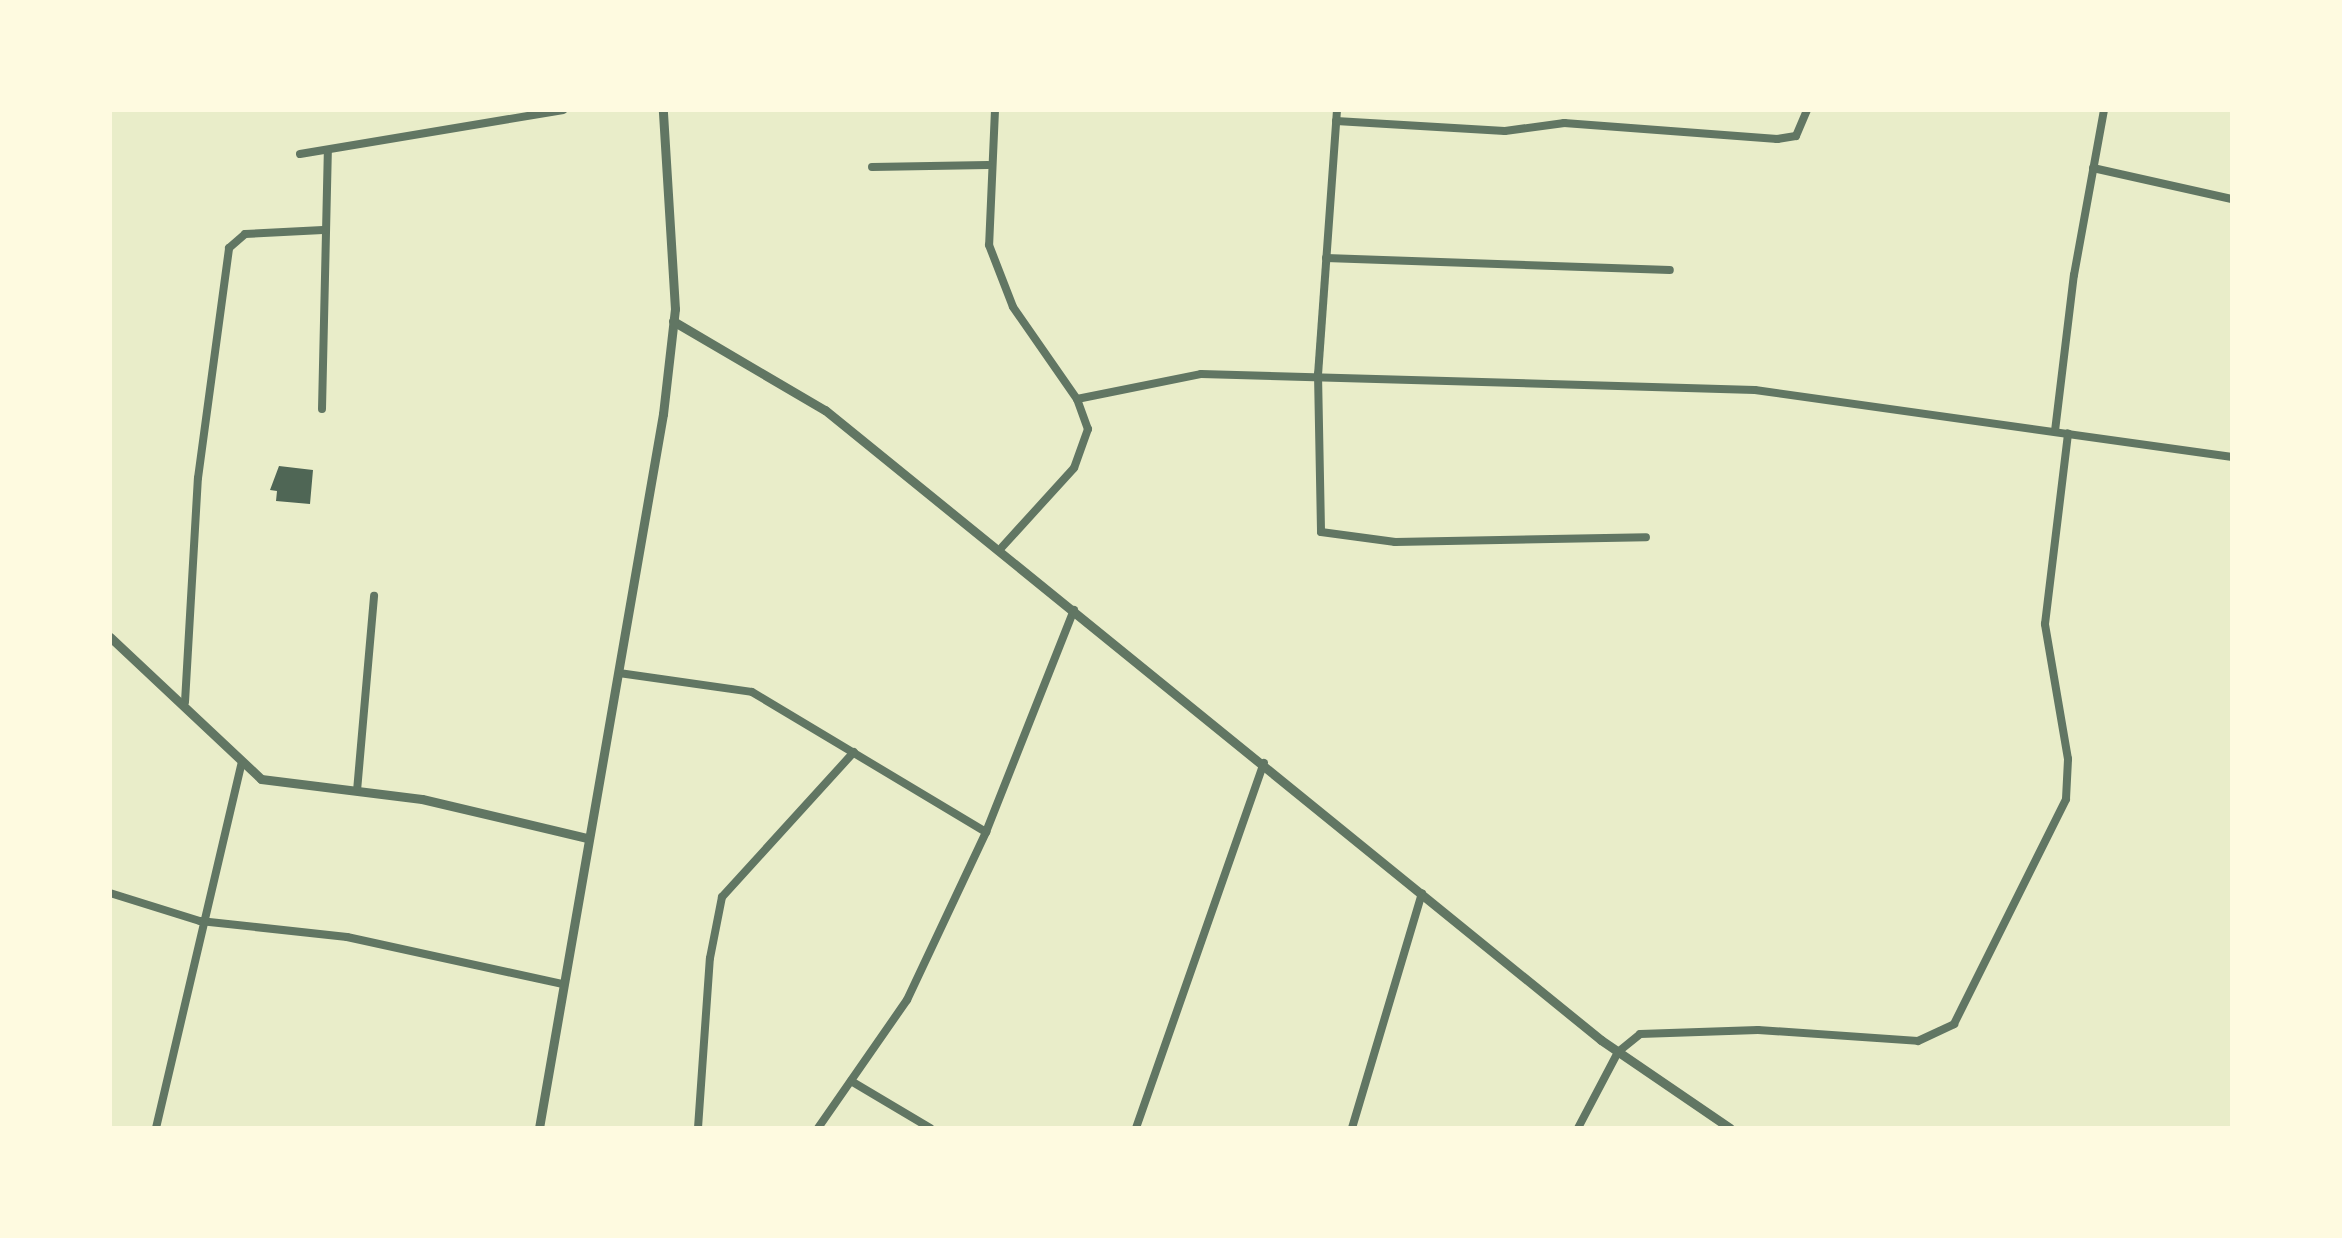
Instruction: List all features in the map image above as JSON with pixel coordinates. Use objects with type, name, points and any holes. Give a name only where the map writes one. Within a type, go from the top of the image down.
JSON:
[{"type":"street","points":[[300,154],[562,110]]},
{"type":"street","points":[[539,1128],[587,838],[620,673],[674,321],[662,110]]},
{"type":"street","points":[[996,110],[988,165],[989,245],[999,277],[1028,332],[1078,399],[1088,428],[1074,468],[1002,547]]},
{"type":"street","points":[[1336,110],[1318,374],[1316,510],[1327,536],[1646,537]]},
{"type":"street","points":[[1336,121],[1505,130],[1564,123],[1778,139],[1796,136],[1807,110]]},
{"type":"street","points":[[2055,431],[2092,168],[2104,110]]},
{"type":"street","points":[[322,409],[328,152]]},
{"type":"street","points":[[872,167],[988,165]]},
{"type":"street","points":[[2092,168],[2232,199]]},
{"type":"street","points":[[185,702],[198,478],[230,248],[245,234],[324,230]]},
{"type":"street","points":[[1326,258],[1670,270]]},
{"type":"street","points":[[674,321],[825,410],[1002,547],[1074,610],[1618,1052],[1730,1128]]},
{"type":"street","points":[[1078,399],[1202,374],[1318,374],[1755,390],[2232,457]]},
{"type":"street","points":[[1578,1128],[1618,1052],[1652,1032],[1758,1030],[1918,1041],[1954,1024],[2066,799],[2068,759],[2045,624],[2068,433]]},
{"type":"street","points":[[357,792],[374,596]]},
{"type":"street","points":[[818,1128],[907,1000],[986,832],[1074,610]]},
{"type":"street","points":[[110,637],[185,702],[241,765],[261,779],[478,810],[587,838]]},
{"type":"street","points":[[620,673],[752,692],[986,832]]},
{"type":"street","points":[[698,1128],[710,958],[722,897],[854,752]]},
{"type":"street","points":[[1136,1128],[1264,762]]},
{"type":"street","points":[[156,1128],[200,920],[241,765]]},
{"type":"street","points":[[110,892],[200,920],[347,938],[562,984]]},
{"type":"street","points":[[1352,1128],[1422,893]]},
{"type":"street","points":[[851,1081],[930,1128]]},
{"type":"building","points":[[279,466],[313,470],[310,504],[276,501],[277,491],[270,490]]}]
